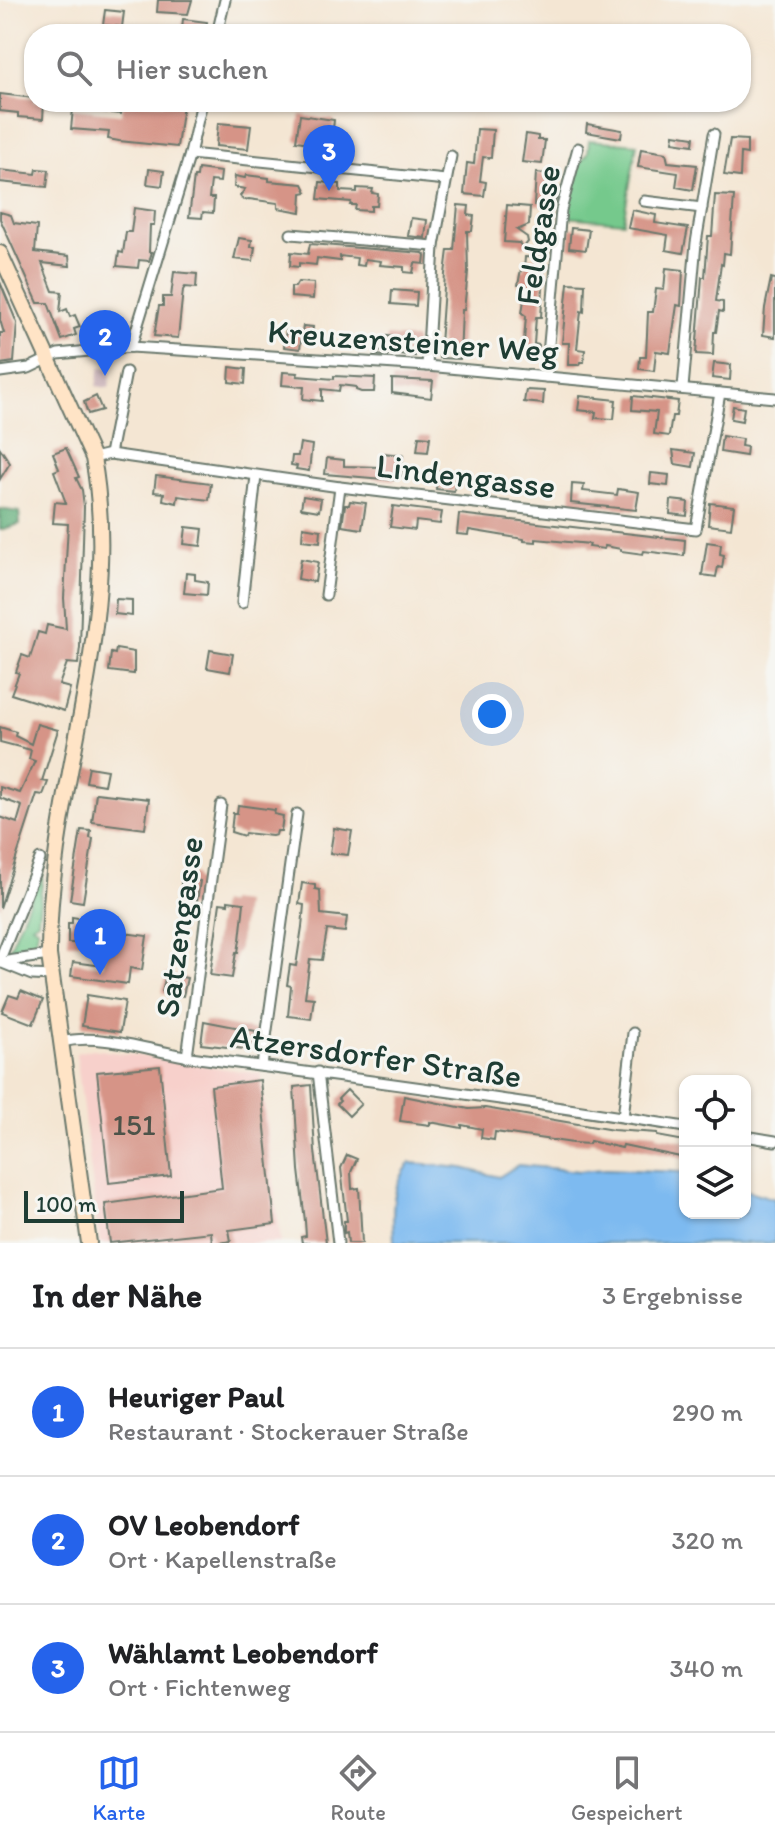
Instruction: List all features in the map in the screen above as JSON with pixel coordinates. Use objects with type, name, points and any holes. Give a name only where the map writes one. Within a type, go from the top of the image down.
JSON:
[{"type":"street","points":[[219,24],[225,0]]},
{"type":"street","points":[[131,347],[190,154],[200,112]]},
{"type":"street","points":[[683,388],[694,257],[714,134]]},
{"type":"street","name":"Feldgasse","points":[[546,377],[561,210],[578,148]]},
{"type":"street","points":[[190,154],[446,180]]},
{"type":"street","points":[[427,366],[434,246],[451,156]]},
{"type":"street","points":[[644,201],[702,208]]},
{"type":"street","points":[[291,234],[434,246]]},
{"type":"street","points":[[0,253],[93,458],[99,493],[102,542],[98,610],[86,696],[55,854],[49,916],[49,955],[89,1243]]},
{"type":"street","name":"Kreuzensteiner Weg","points":[[0,372],[29,368],[58,354],[131,347],[427,366],[775,398]]},
{"type":"street","points":[[110,454],[126,372]]},
{"type":"street","name":"Lindengasse","points":[[93,458],[110,454],[340,487],[696,529],[720,393]]},
{"type":"street","points":[[242,603],[256,476]]},
{"type":"street","points":[[326,595],[340,487]]},
{"type":"street","name":"Satzengasse","points":[[187,1057],[221,805]]},
{"type":"street","points":[[262,1066],[297,814]]},
{"type":"street","points":[[0,961],[40,859]]},
{"type":"street","points":[[0,961],[49,955]]},
{"type":"street","points":[[0,961],[32,975],[53,976]]},
{"type":"street","points":[[623,1117],[633,1033]]},
{"type":"street","name":"Atzersdorfer Straße","points":[[61,1042],[82,1037],[187,1057],[318,1072],[679,1126]]},
{"type":"street","points":[[318,1072],[338,1243]]},
{"type":"street","points":[[751,1137],[775,1141]]},
{"type":"shaded area","points":[[100,367],[112,369],[109,388],[96,386]]},
{"type":"shaded area","points":[[93,1049],[261,1074],[281,1243],[100,1243],[76,1053]]},
{"type":"green space","points":[[589,140],[637,144],[623,222],[566,217],[576,169],[588,153]]},
{"type":"green space","points":[[0,509],[19,512],[20,524],[0,530]]},
{"type":"green space","points":[[44,865],[38,921],[32,925],[38,929],[34,951],[10,956],[9,950]]},
{"type":"water","points":[[410,1163],[462,1168],[499,1177],[518,1165],[579,1171],[679,1172],[679,1219],[751,1219],[751,1192],[775,1199],[775,1243],[394,1243],[395,1192]]},
{"type":"building","points":[[158,0],[192,0],[188,14],[157,12]]},
{"type":"building","points":[[105,10],[124,12],[122,24],[103,24]]},
{"type":"building","points":[[183,19],[207,22],[207,24],[182,24]]},
{"type":"building","points":[[0,94],[24,97],[24,112],[43,112],[43,119],[18,117],[18,113],[0,111]]},
{"type":"building","points":[[73,112],[182,112],[177,147],[119,141],[108,139],[109,132],[71,129]]},
{"type":"building","points":[[300,115],[334,120],[331,146],[296,141]]},
{"type":"building","points":[[218,123],[251,126],[248,149],[216,146]]},
{"type":"building","points":[[587,124],[622,130],[621,138],[586,132]]},
{"type":"building","points":[[477,129],[493,130],[491,158],[483,157],[480,181],[486,182],[484,196],[464,194],[467,163],[474,164]]},
{"type":"building","points":[[526,134],[545,140],[542,164],[522,162]]},
{"type":"building","points":[[674,134],[694,137],[693,145],[673,142]]},
{"type":"building","points":[[730,139],[747,140],[747,154],[741,153],[740,177],[724,175]]},
{"type":"building","points":[[641,149],[666,153],[668,162],[697,165],[693,190],[676,187],[678,173],[638,167]]},
{"type":"building","points":[[37,169],[49,170],[47,187],[0,182],[0,170],[36,174]]},
{"type":"building","points":[[149,169],[164,171],[162,186],[147,184]]},
{"type":"building","points":[[198,169],[221,172],[220,182],[211,181],[209,198],[214,198],[213,213],[203,212],[202,218],[189,217],[194,177],[197,177]]},
{"type":"building","points":[[536,173],[556,175],[554,207],[534,205]]},
{"type":"building","points":[[246,175],[303,184],[307,192],[302,193],[301,212],[278,208],[278,203],[243,200],[240,196],[245,189],[234,187],[235,176],[245,178]]},
{"type":"building","points":[[320,182],[340,184],[340,191],[373,189],[372,193],[378,194],[377,206],[371,206],[371,211],[355,210],[356,205],[350,205],[351,202],[318,199]]},
{"type":"building","points":[[715,195],[734,196],[730,254],[724,253],[721,264],[716,301],[723,302],[723,312],[719,311],[714,332],[713,355],[696,354],[702,277],[705,277],[708,236],[712,236]]},
{"type":"building","points":[[458,205],[469,206],[468,215],[474,216],[472,231],[467,231],[468,272],[462,310],[460,359],[439,358],[445,274],[448,250],[454,250]]},
{"type":"building","points":[[507,205],[530,207],[529,225],[517,230],[527,237],[528,242],[523,248],[519,243],[504,242]]},
{"type":"building","points":[[134,208],[155,211],[154,225],[150,225],[149,252],[152,252],[149,261],[139,260],[138,268],[117,266],[119,252],[123,253],[126,232],[131,232]]},
{"type":"building","points":[[632,210],[656,215],[655,223],[688,228],[683,253],[666,250],[668,235],[628,228]]},
{"type":"building","points":[[0,212],[11,215],[14,223],[37,226],[35,252],[69,256],[70,266],[42,263],[53,291],[62,292],[60,312],[67,309],[70,317],[75,315],[80,327],[74,329],[76,335],[62,340],[48,303],[38,303],[0,219]]},
{"type":"building","points":[[411,218],[427,220],[425,238],[408,236]]},
{"type":"building","points":[[571,228],[589,230],[586,250],[569,248]]},
{"type":"building","points":[[239,238],[252,240],[251,247],[255,247],[253,261],[234,259]]},
{"type":"building","points":[[310,244],[423,253],[424,264],[415,263],[413,273],[404,272],[404,267],[380,265],[381,261],[365,259],[364,266],[356,265],[357,258],[340,256],[340,261],[317,258],[316,265],[299,263],[299,267],[290,266],[291,252],[308,254]]},
{"type":"building","points":[[525,257],[545,258],[541,317],[536,317],[534,344],[539,345],[538,355],[523,354],[526,316],[522,313],[526,286],[518,285]]},
{"type":"building","points":[[666,268],[683,270],[681,306],[677,305],[670,353],[656,351],[654,371],[639,369],[640,357],[646,357],[648,312],[653,312],[656,289],[664,290]]},
{"type":"building","points":[[174,272],[197,274],[196,288],[185,287],[183,290],[178,338],[154,336],[159,306],[163,306],[163,297],[171,297]]},
{"type":"building","points":[[771,278],[775,279],[775,337],[763,335]]},
{"type":"building","points":[[0,282],[17,323],[14,362],[0,364],[0,333],[4,333],[0,320]]},
{"type":"building","points":[[298,282],[314,283],[313,299],[291,297],[291,287]]},
{"type":"building","points":[[568,283],[585,284],[584,312],[581,311],[577,349],[585,350],[584,362],[579,365],[568,365],[569,343],[562,343]]},
{"type":"building","points":[[392,290],[417,292],[416,306],[391,304]]},
{"type":"building","points":[[303,326],[313,327],[312,335],[302,334],[300,349],[284,347],[286,330],[302,332]]},
{"type":"building","points":[[387,336],[416,339],[415,356],[392,353],[375,355],[385,348]]},
{"type":"building","points":[[714,363],[731,365],[730,380],[712,378]]},
{"type":"building","points":[[230,367],[246,369],[245,384],[229,382]]},
{"type":"building","points":[[283,372],[334,379],[334,376],[375,378],[374,392],[361,392],[356,387],[340,385],[339,391],[322,389],[322,401],[303,399],[304,387],[282,385]]},
{"type":"building","points":[[392,379],[433,381],[431,398],[392,393]]},
{"type":"building","points":[[526,390],[544,391],[543,404],[524,402]]},
{"type":"building","points":[[96,396],[102,410],[88,414],[84,402]]},
{"type":"building","points":[[580,396],[616,400],[614,419],[595,418],[596,412],[578,410]]},
{"type":"building","points":[[633,396],[678,401],[669,436],[654,434],[657,412],[632,410]]},
{"type":"building","points":[[733,406],[744,408],[742,421],[731,419]]},
{"type":"building","points":[[419,436],[430,437],[428,452],[417,451]]},
{"type":"building","points":[[722,436],[742,439],[741,446],[747,447],[746,456],[720,452]]},
{"type":"building","points":[[300,443],[312,445],[309,471],[291,465],[292,456],[298,456]]},
{"type":"building","points":[[0,448],[10,463],[0,479]]},
{"type":"building","points":[[66,448],[79,477],[76,478],[82,490],[84,507],[80,647],[78,664],[67,663],[59,685],[70,688],[64,711],[11,694],[22,655],[30,658],[38,632],[45,634],[47,625],[66,629],[64,598],[68,524],[53,523],[55,502],[66,503],[54,471],[59,469],[53,453]]},
{"type":"building","points":[[673,450],[695,453],[693,467],[675,464]]},
{"type":"building","points":[[382,453],[403,455],[401,476],[395,475],[395,480],[325,474],[327,458],[344,460],[344,466],[380,467]]},
{"type":"building","points":[[438,471],[456,473],[454,491],[436,489]]},
{"type":"building","points":[[651,473],[669,475],[668,486],[650,484]]},
{"type":"building","points":[[156,476],[211,483],[209,500],[178,496],[177,503],[163,500],[164,493],[154,492]]},
{"type":"building","points":[[572,484],[584,485],[583,491],[617,495],[618,489],[639,492],[636,510],[571,503]]},
{"type":"building","points":[[303,496],[321,499],[319,511],[301,508]]},
{"type":"building","points":[[671,500],[688,502],[687,516],[670,514]]},
{"type":"building","points":[[350,501],[366,503],[362,529],[342,526],[345,505],[349,505]]},
{"type":"building","points":[[710,503],[734,506],[731,528],[708,525]]},
{"type":"building","points":[[393,506],[442,512],[440,524],[416,521],[415,530],[390,527]]},
{"type":"building","points":[[459,514],[685,540],[684,556],[644,551],[643,554],[605,546],[604,549],[589,547],[590,544],[536,539],[536,542],[524,541],[469,530],[468,535],[457,534]]},
{"type":"building","points":[[186,527],[203,529],[201,546],[184,544]]},
{"type":"building","points":[[303,527],[321,530],[320,542],[302,540]]},
{"type":"building","points":[[707,542],[721,544],[720,554],[724,555],[722,568],[718,567],[716,577],[702,575]]},
{"type":"building","points":[[301,559],[318,562],[315,582],[298,579]]},
{"type":"building","points":[[186,573],[195,574],[195,580],[208,582],[207,595],[184,593]]},
{"type":"building","points":[[116,599],[132,600],[132,616],[115,614]]},
{"type":"building","points":[[116,649],[134,652],[134,674],[109,671],[111,653],[115,654]]},
{"type":"building","points":[[210,650],[233,654],[230,672],[207,668]]},
{"type":"building","points":[[37,724],[58,730],[42,781],[48,782],[43,795],[37,794],[0,908],[0,817],[17,823],[22,806],[0,798],[0,787],[20,793],[35,761],[29,759],[31,750],[0,742],[0,727],[16,732],[15,736],[31,744]]},
{"type":"building","points":[[89,767],[107,770],[104,785],[86,782]]},
{"type":"building","points":[[96,793],[149,799],[145,829],[92,822]]},
{"type":"building","points":[[238,805],[275,810],[274,814],[283,816],[281,831],[272,836],[245,833],[244,836],[231,832],[233,813],[237,813]]},
{"type":"building","points":[[334,828],[352,831],[348,855],[330,853]]},
{"type":"building","points":[[81,830],[91,831],[90,838],[93,839],[83,902],[70,900]]},
{"type":"building","points":[[182,873],[196,874],[196,880],[200,881],[196,908],[179,906]]},
{"type":"building","points":[[302,883],[315,885],[315,889],[320,890],[321,914],[347,917],[345,932],[327,930],[322,960],[310,959],[305,997],[314,998],[311,1019],[288,1016],[290,965],[296,966],[302,927],[304,905],[299,904]]},
{"type":"building","points":[[228,901],[244,903],[232,978],[210,975],[220,903],[228,904]]},
{"type":"building","points":[[72,917],[85,919],[87,943],[68,943],[68,923],[72,923]]},
{"type":"building","points":[[109,931],[147,936],[142,970],[130,968],[128,984],[71,976],[73,962],[103,966]]},
{"type":"building","points":[[166,974],[187,978],[183,996],[162,993]]},
{"type":"building","points":[[21,991],[43,1000],[33,1024],[2,1012],[9,995],[18,998]]},
{"type":"building","points":[[87,995],[125,1001],[120,1032],[82,1026]]},
{"type":"building","points":[[204,1021],[256,1031],[253,1050],[201,1044]]},
{"type":"building","points":[[160,1066],[171,1176],[109,1183],[97,1072]]},
{"type":"building","points":[[260,1080],[275,1224],[229,1230],[231,1241],[219,1243],[212,1243],[211,1232],[110,1243],[105,1204],[222,1188],[211,1086]]},
{"type":"building","points":[[311,1085],[326,1243],[302,1243],[301,1237],[306,1236],[294,1087]]},
{"type":"building","points":[[347,1090],[361,1104],[349,1116],[337,1104]]},
{"type":"building","points":[[404,1096],[469,1109],[485,1108],[613,1130],[657,1133],[657,1136],[679,1140],[679,1157],[623,1145],[622,1148],[590,1141],[589,1144],[573,1143],[495,1132],[494,1140],[481,1138],[482,1129],[400,1121]]},
{"type":"building","points":[[347,1155],[357,1159],[351,1172],[352,1189],[359,1188],[362,1243],[348,1243],[347,1232],[344,1233],[344,1221],[347,1221],[341,1168]]},
{"type":"place","name":"Wählamt Leobendorf","points":[[329,191]]},
{"type":"place","name":"OV Leobendorf","points":[[105,376]]},
{"type":"place","name":"Heuriger Paul","points":[[100,975]]}]
